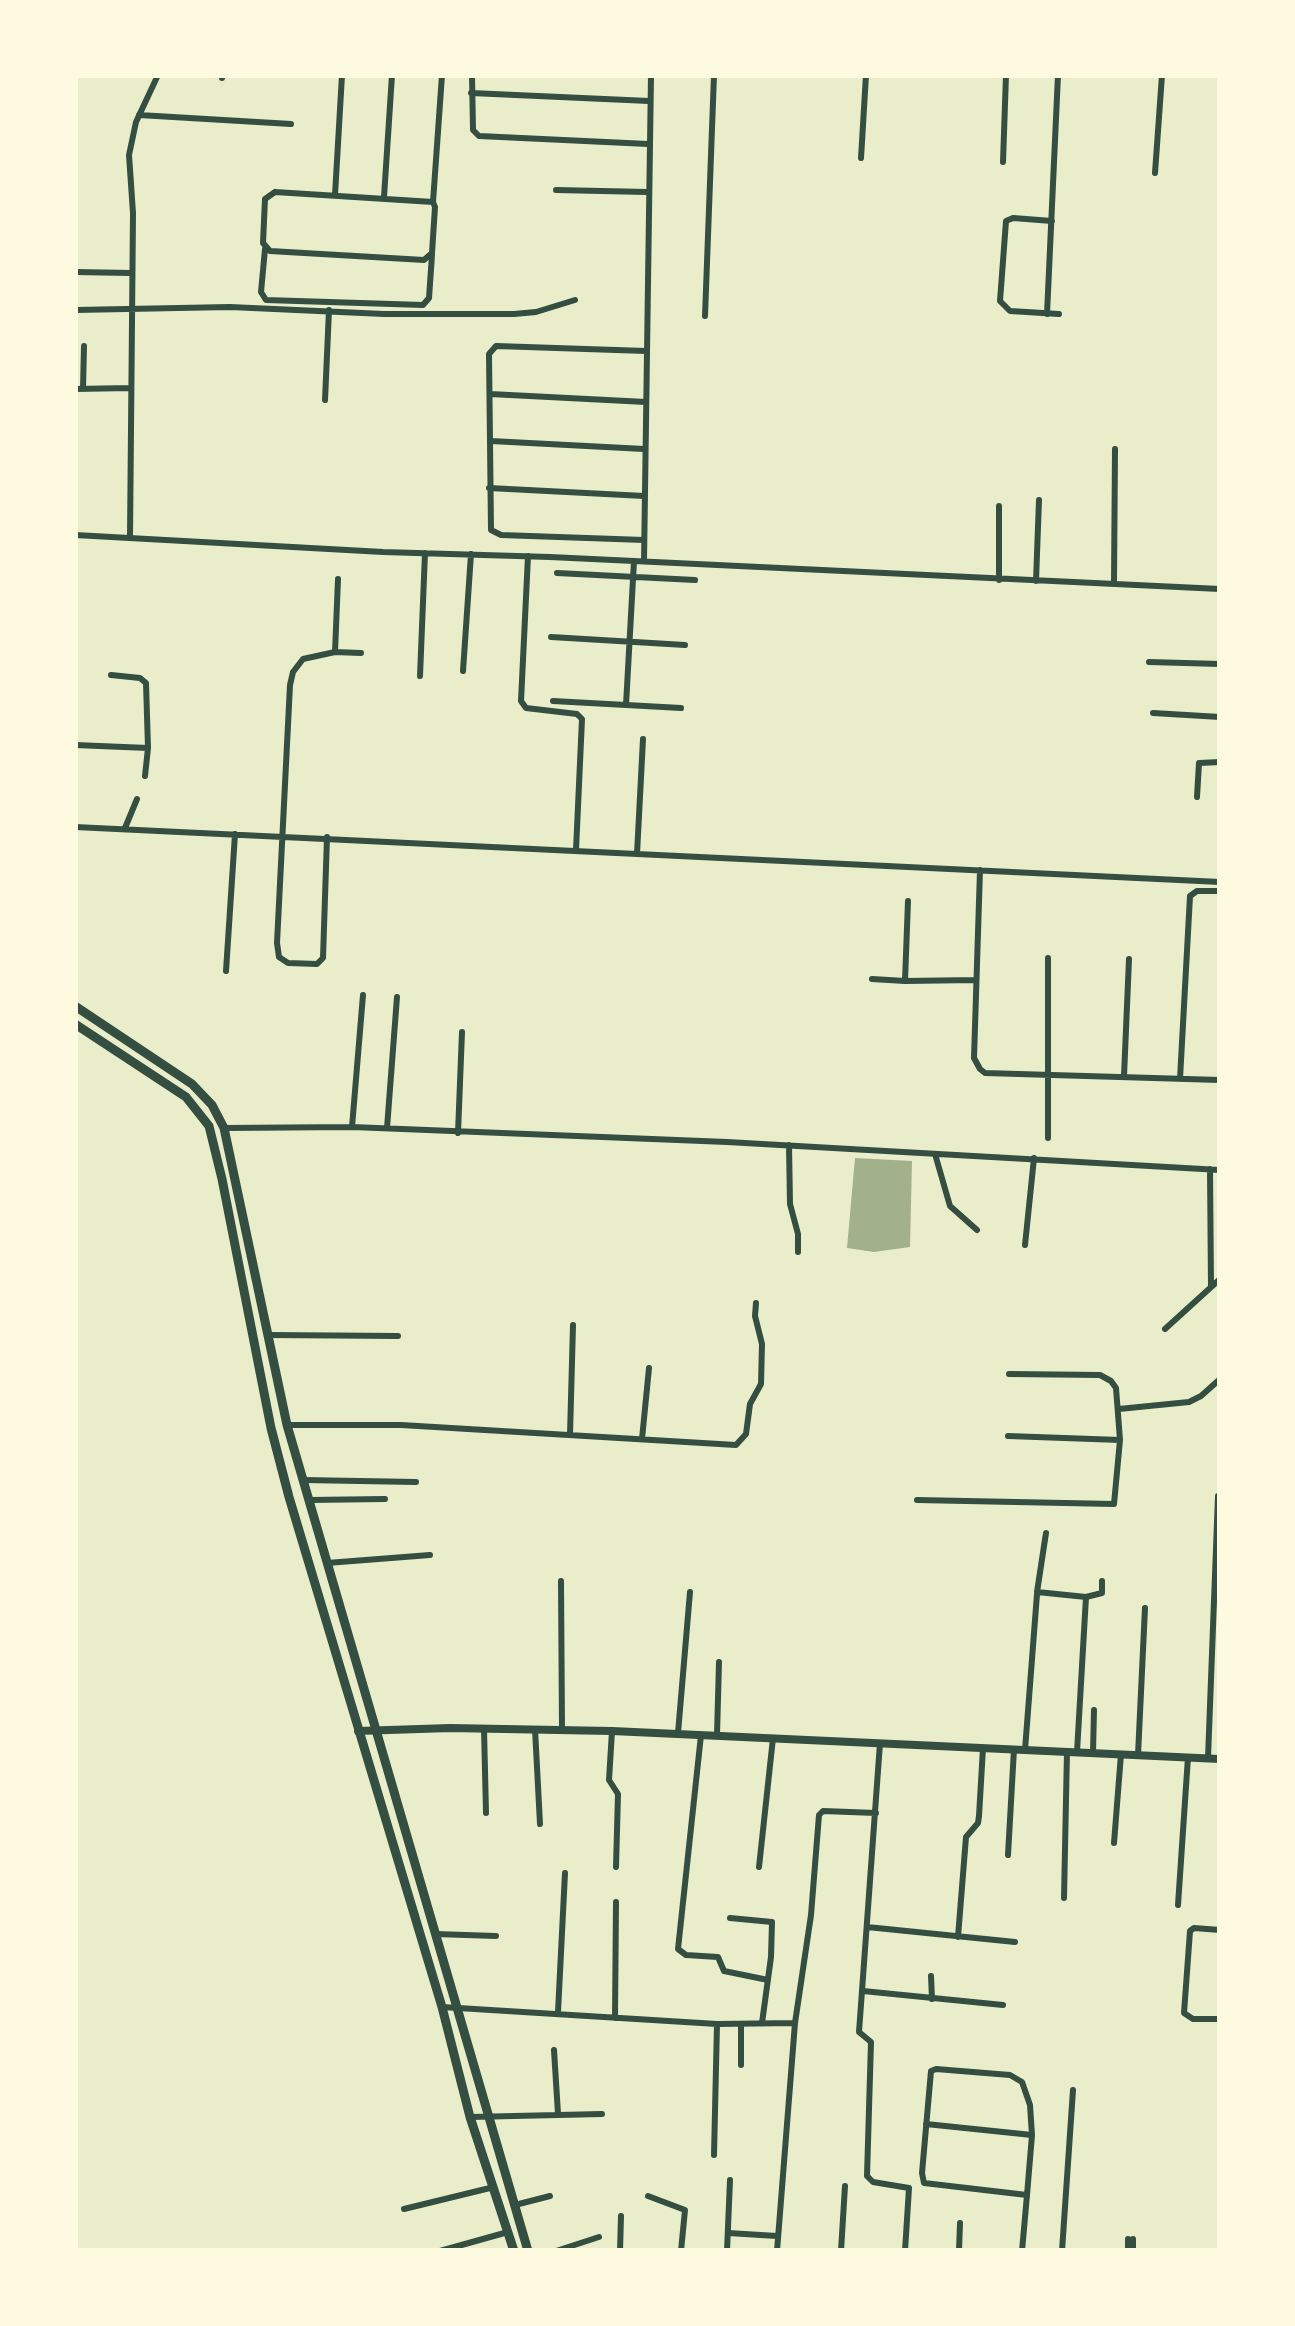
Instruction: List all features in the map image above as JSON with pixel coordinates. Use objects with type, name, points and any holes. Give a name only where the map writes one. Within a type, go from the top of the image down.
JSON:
[{"type":"main road","points":[[75,1006],[192,1084],[212,1105],[224,1128],[287,1425],[528,2251]]},
{"type":"main road","points":[[75,1024],[186,1097],[209,1126],[289,1497],[442,2008],[470,2117],[514,2251]]},
{"type":"main road","points":[[249,1322],[265,1319]]},
{"type":"street","points":[[130,536],[130,154],[139,115],[158,75]]},
{"type":"street","points":[[334,195],[342,75]]},
{"type":"street","points":[[384,197],[392,75]]},
{"type":"street","points":[[433,202],[268,194],[261,292],[266,300],[423,305],[430,298],[442,75]]},
{"type":"street","points":[[472,75],[473,130],[479,136],[648,144]]},
{"type":"street","points":[[644,561],[650,75]]},
{"type":"street","points":[[705,316],[714,75]]},
{"type":"street","points":[[862,158],[866,75]]},
{"type":"street","points":[[1003,162],[1006,75]]},
{"type":"street","points":[[1048,314],[1058,75]]},
{"type":"street","points":[[1155,173],[1162,75]]},
{"type":"street","points":[[470,93],[650,101]]},
{"type":"street","points":[[139,115],[291,124]]},
{"type":"street","points":[[556,190],[647,192]]},
{"type":"street","points":[[1052,221],[1006,221],[1000,300],[1010,311],[1059,314]]},
{"type":"street","points":[[265,248],[424,260],[432,253]]},
{"type":"street","points":[[75,272],[131,272]]},
{"type":"street","points":[[75,310],[230,307],[384,314],[514,314],[575,300]]},
{"type":"street","points":[[325,400],[330,310]]},
{"type":"street","points":[[84,346],[79,389],[130,388]]},
{"type":"street","points":[[644,540],[494,533],[489,524],[489,354],[496,346],[646,351]]},
{"type":"street","points":[[490,394],[646,402]]},
{"type":"street","points":[[491,441],[644,449]]},
{"type":"street","points":[[1114,583],[1115,449]]},
{"type":"street","points":[[489,488],[644,496]]},
{"type":"street","points":[[1036,581],[1039,500]]},
{"type":"street","points":[[998,580],[999,506]]},
{"type":"street","points":[[75,535],[1220,589]]},
{"type":"street","points":[[420,676],[425,554]]},
{"type":"street","points":[[463,671],[470,554]]},
{"type":"street","points":[[528,556],[521,701],[526,708],[576,714],[582,719],[576,850]]},
{"type":"street","points":[[626,705],[634,560]]},
{"type":"street","points":[[557,573],[696,580]]},
{"type":"street","points":[[335,652],[338,579]]},
{"type":"street","points":[[551,636],[685,645]]},
{"type":"street","points":[[327,837],[323,958],[316,964],[288,964],[282,962],[277,950],[293,672],[303,659],[335,652],[361,653]]},
{"type":"street","points":[[1149,662],[1220,664]]},
{"type":"street","points":[[111,675],[146,682],[145,776]]},
{"type":"street","points":[[553,701],[681,708]]},
{"type":"street","points":[[1153,713],[1220,717]]},
{"type":"street","points":[[637,854],[644,739]]},
{"type":"street","points":[[75,745],[148,748]]},
{"type":"street","points":[[1197,797],[1199,763],[1220,762]]},
{"type":"street","points":[[125,828],[137,798]]},
{"type":"street","points":[[75,827],[1220,882]]},
{"type":"street","points":[[226,971],[235,834]]},
{"type":"street","points":[[980,870],[976,1065],[985,1073],[1220,1080]]},
{"type":"street","points":[[1180,1078],[1190,896],[1197,890],[1220,891]]},
{"type":"street","points":[[905,981],[908,900]]},
{"type":"street","points":[[1048,958],[1048,1138]]},
{"type":"street","points":[[1124,1076],[1129,959]]},
{"type":"street","points":[[872,979],[975,980]]},
{"type":"street","points":[[352,1127],[363,995]]},
{"type":"street","points":[[387,1128],[397,997]]},
{"type":"street","points":[[458,1133],[462,1032]]},
{"type":"street","points":[[224,1128],[387,1128],[1220,1170]]},
{"type":"street","points":[[789,1146],[790,1204],[798,1252]]},
{"type":"street","points":[[935,1154],[950,1206],[977,1230]]},
{"type":"street","points":[[1025,1245],[1034,1158]]},
{"type":"street","points":[[1210,1169],[1211,1287]]},
{"type":"street","points":[[1165,1329],[1220,1279]]},
{"type":"street","points":[[287,1425],[400,1424],[736,1444],[743,1440],[750,1404],[762,1384],[756,1304]]},
{"type":"street","points":[[570,1435],[573,1325]]},
{"type":"street","points":[[268,1335],[398,1336]]},
{"type":"street","points":[[642,1439],[649,1368]]},
{"type":"street","points":[[917,1500],[1111,1506],[1116,1501],[1119,1409],[1111,1381],[1100,1375],[1009,1374]]},
{"type":"street","points":[[1119,1409],[1189,1402],[1220,1379]]},
{"type":"street","points":[[1008,1436],[1120,1440]]},
{"type":"street","points":[[303,1480],[416,1482]]},
{"type":"street","points":[[1208,1758],[1218,1496]]},
{"type":"street","points":[[309,1500],[385,1499]]},
{"type":"street","points":[[1025,1750],[1037,1592],[1046,1533]]},
{"type":"street","points":[[327,1563],[430,1555]]},
{"type":"street","points":[[561,1581],[562,1729]]},
{"type":"street","points":[[1037,1592],[1086,1597],[1102,1593],[1102,1581]]},
{"type":"street","points":[[678,1734],[690,1592]]},
{"type":"street","points":[[1064,1898],[1086,1597]]},
{"type":"street","points":[[1138,1755],[1145,1608]]},
{"type":"street","points":[[717,1735],[719,1662]]},
{"type":"street","points":[[1093,1753],[1094,1710]]},
{"type":"street","points":[[484,1729],[486,1813]]},
{"type":"street","points":[[535,1729],[540,1824]]},
{"type":"street","points":[[358,1731],[562,1729],[1220,1758]]},
{"type":"street","points":[[612,1731],[609,1780],[618,1794],[616,1867]]},
{"type":"street","points":[[702,1734],[678,1949],[686,1955],[718,1957],[724,1971],[768,1980]]},
{"type":"street","points":[[759,1867],[774,1738]]},
{"type":"street","points":[[880,1743],[859,2032],[871,2042],[867,2176],[873,2182],[910,2188],[905,2251]]},
{"type":"street","points":[[958,1937],[966,1837],[978,1823],[983,1748]]},
{"type":"street","points":[[1008,1855],[1014,1749]]},
{"type":"street","points":[[1114,1843],[1120,1754]]},
{"type":"street","points":[[1178,1904],[1188,1757]]},
{"type":"street","points":[[777,2251],[795,2022],[819,1815],[823,1811],[876,1813]]},
{"type":"street","points":[[558,2012],[564,1873]]},
{"type":"street","points":[[616,1902],[616,2018]]},
{"type":"street","points":[[730,1918],[772,1922],[762,2023]]},
{"type":"street","points":[[867,1927],[1014,1942]]},
{"type":"street","points":[[1220,1930],[1190,1931],[1184,2013],[1194,2019],[1220,2020]]},
{"type":"street","points":[[434,1934],[496,1936]]},
{"type":"street","points":[[931,1976],[932,1999]]},
{"type":"street","points":[[863,1991],[1004,2005]]},
{"type":"street","points":[[442,2008],[717,2024],[795,2022]]},
{"type":"street","points":[[714,2155],[717,2024]]},
{"type":"street","points":[[740,2065],[741,2024]]},
{"type":"street","points":[[554,2050],[558,2114]]},
{"type":"street","points":[[1022,2251],[1027,2195],[1032,2135],[1028,2092],[1022,2082],[1010,2075],[931,2071],[924,2184],[1027,2195]]},
{"type":"street","points":[[1062,2251],[1073,2090]]},
{"type":"street","points":[[470,2117],[602,2114]]},
{"type":"street","points":[[926,2124],[1032,2135]]},
{"type":"street","points":[[727,2251],[730,2180]]},
{"type":"street","points":[[841,2251],[845,2186]]},
{"type":"street","points":[[404,2209],[494,2187]]},
{"type":"street","points":[[515,2204],[550,2196]]},
{"type":"street","points":[[648,2196],[684,2210],[681,2251]]},
{"type":"street","points":[[620,2216],[620,2251]]},
{"type":"street","points":[[959,2251],[960,2223]]},
{"type":"street","points":[[440,2251],[508,2232]]},
{"type":"street","points":[[728,2233],[777,2236]]},
{"type":"street","points":[[556,2251],[600,2237]]},
{"type":"street","points":[[1130,2251],[1131,2239]]},
{"type":"shaded area","points":[[855,1158],[912,1161],[910,1247],[874,1252],[847,1248]]}]
